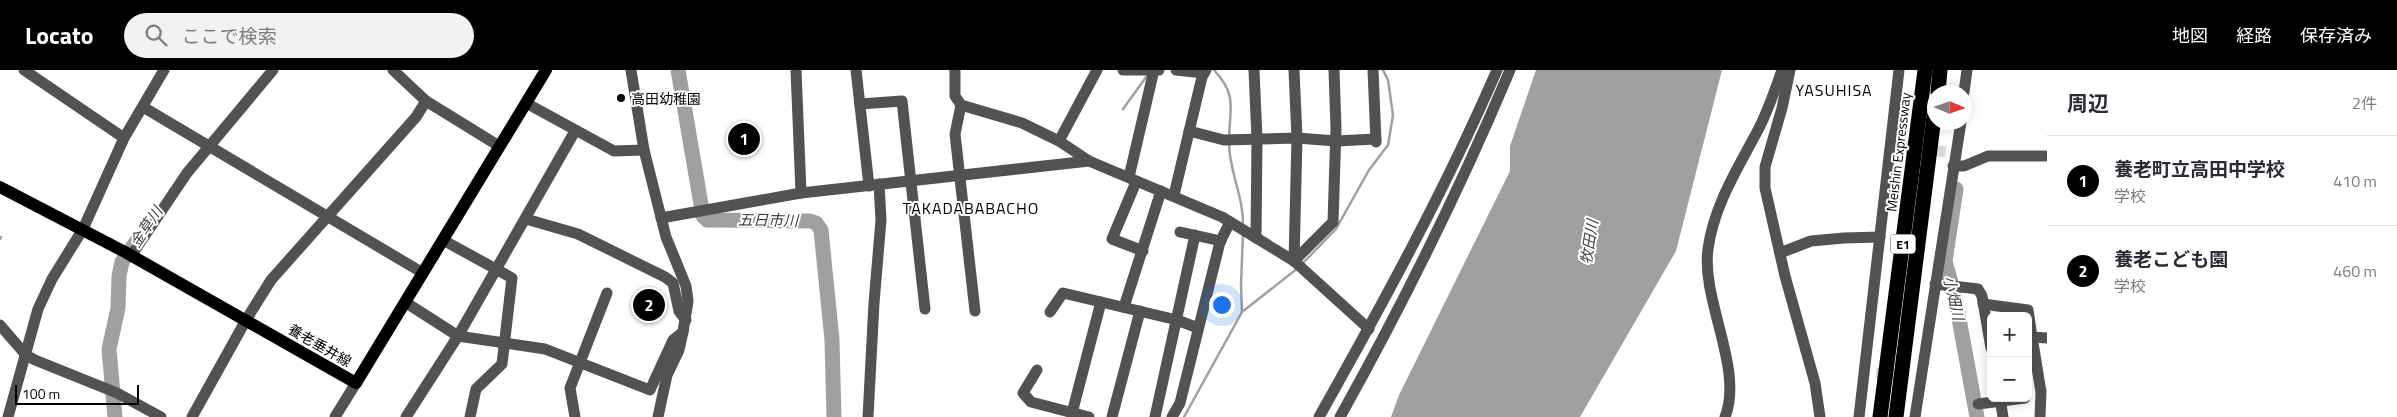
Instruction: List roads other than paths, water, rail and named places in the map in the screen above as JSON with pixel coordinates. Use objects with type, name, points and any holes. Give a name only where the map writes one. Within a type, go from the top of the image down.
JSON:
[{"type":"highway","name":"Meishin Expressway","points":[[1880,417],[1925,70]]},
{"type":"highway","points":[[1939,85],[1940,70]]},
{"type":"highway","name":"E1","points":[[1896,417],[1932,130]]},
{"type":"main road","name":"養老垂井線","points":[[0,187],[83,229],[356,383],[546,70]]},
{"type":"street","points":[[26,70],[124,138]]},
{"type":"street","points":[[8,417],[38,309],[49,286],[83,229],[124,138],[164,70]]},
{"type":"street","points":[[128,255],[187,173],[273,70]]},
{"type":"street","points":[[394,70],[426,101],[500,146]]},
{"type":"street","points":[[631,70],[644,150],[661,218],[686,286],[684,332],[679,350],[667,375],[658,417]]},
{"type":"street","points":[[796,70],[800,193]]},
{"type":"street","points":[[856,70],[860,104],[881,220],[874,303],[868,417]]},
{"type":"street","points":[[955,70],[955,96],[962,105],[1022,123],[1059,142],[1089,161],[1174,196],[1230,222],[1294,261],[1368,329]]},
{"type":"street","points":[[1059,142],[1097,70]]},
{"type":"street","points":[[1123,70],[1159,70]]},
{"type":"street","points":[[1143,251],[1112,239],[1132,179],[1154,70]]},
{"type":"street","points":[[1174,196],[1205,71],[1176,70]]},
{"type":"street","points":[[1254,70],[1257,139],[1256,238]]},
{"type":"street","points":[[1294,70],[1298,138],[1294,261]]},
{"type":"street","points":[[1294,261],[1334,222],[1336,141],[1334,70]]},
{"type":"street","points":[[1189,132],[1224,140],[1298,138],[1336,141],[1376,140],[1373,70]]},
{"type":"street","points":[[1319,417],[1461,154],[1497,70]]},
{"type":"street","points":[[1340,417],[1431,244],[1470,162],[1510,70]]},
{"type":"street","points":[[1725,417],[1729,394],[1728,375],[1708,273],[1708,249],[1717,212],[1768,108],[1782,70]]},
{"type":"street","points":[[1790,70],[1765,167],[1765,188],[1780,253],[1815,383],[1820,417]]},
{"type":"street","points":[[1859,417],[1870,372],[1880,238],[1896,146],[1899,70]]},
{"type":"street","points":[[1965,85],[1967,70]]},
{"type":"street","points":[[192,417],[246,320],[271,280],[326,216],[397,139],[426,101]]},
{"type":"street","points":[[860,104],[902,101],[925,309]]},
{"type":"street","points":[[526,103],[614,151],[644,150]]},
{"type":"street","points":[[962,105],[955,134],[975,311]]},
{"type":"street","points":[[143,107],[423,273]]},
{"type":"street","points":[[1915,417],[1914,378],[1935,284],[1953,166],[1951,152],[1958,130]]},
{"type":"street","points":[[406,417],[458,336],[575,131]]},
{"type":"street","points":[[1953,166],[1964,166],[1988,156],[2047,156]]},
{"type":"street","points":[[661,218],[800,193],[1089,161]]},
{"type":"street","points":[[1124,307],[1162,191]]},
{"type":"street","points":[[526,219],[578,234],[665,277],[673,283],[679,311],[686,320]]},
{"type":"street","points":[[1172,417],[1180,403],[1221,240],[1230,222]]},
{"type":"street","points":[[1180,232],[1221,240]]},
{"type":"street","points":[[1154,417],[1195,236]]},
{"type":"street","points":[[1780,253],[1811,242],[1844,238],[1880,238]]},
{"type":"street","points":[[443,240],[512,278],[502,364],[476,389],[470,417]]},
{"type":"street","points":[[1935,284],[1978,290],[1987,326]]},
{"type":"street","points":[[575,417],[570,388],[607,293]]},
{"type":"street","points":[[1050,312],[1063,293],[1177,320],[1198,328]]},
{"type":"street","points":[[405,302],[458,336],[545,349],[580,361],[650,390],[673,340],[684,332]]},
{"type":"street","points":[[1072,413],[1101,302]]},
{"type":"street","points":[[1983,304],[2028,310],[2028,312]]},
{"type":"street","points":[[1112,417],[1140,311]]},
{"type":"street","points":[[0,325],[26,355],[113,392],[161,417]]},
{"type":"street","points":[[2040,417],[2044,396],[2032,336],[2047,338]]},
{"type":"street","points":[[1037,370],[1023,393],[1031,402],[1089,417]]},
{"type":"street","points":[[335,417],[356,383]]},
{"type":"street","points":[[1978,404],[1989,402]]},
{"type":"street","points":[[2000,402],[2003,417]]},
{"type":"water","name":"牧田川","points":[[1536,70],[1722,70],[1676,251],[1580,417],[1391,417],[1399,395],[1510,171],[1510,146]]},
{"type":"waterway","name":"五日市川","points":[[678,70],[703,216],[707,220],[810,221],[816,223],[821,230],[832,340],[834,417]]},
{"type":"waterway","points":[[1214,70],[1229,94],[1231,109],[1229,138]]},
{"type":"waterway","points":[[1302,264],[1336,229],[1369,170],[1388,145],[1393,115],[1388,80],[1383,70]]},
{"type":"waterway","points":[[1123,109],[1149,73]]},
{"type":"waterway","points":[[1229,143],[1231,164],[1243,215],[1243,226]]},
{"type":"waterway","name":"小畑川","points":[[1956,189],[1945,261],[1955,297],[1977,417]]},
{"type":"waterway","points":[[1242,312],[1243,234]]},
{"type":"waterway","name":"金草川","points":[[115,417],[109,349],[118,308],[119,276],[122,262],[136,242]]},
{"type":"waterway","points":[[1184,417],[1242,312],[1298,268]]},
{"type":"tunnel","points":[[1902,146],[1946,152]]},
{"type":"tunnel","points":[[1876,373],[1908,377]]},
{"type":"place","name":"高田幼稚園","points":[[621,98]]},
{"type":"place","name":"養老町立高田中学校","points":[[744,139]]},
{"type":"place","name":"養老こども園","points":[[649,305]]},
{"type":"district","name":"YASUHISA","points":[[1834,90]]},
{"type":"district","name":"TAKADABABACHO","points":[[971,208]]}]
